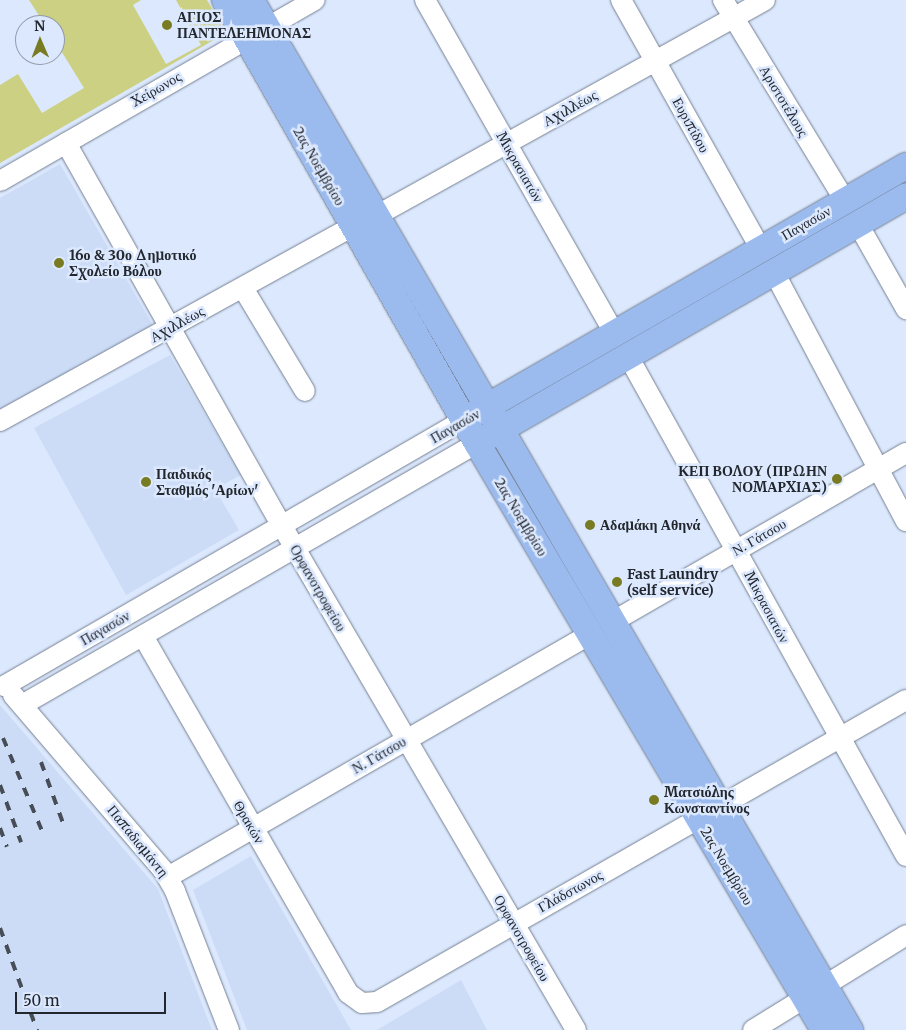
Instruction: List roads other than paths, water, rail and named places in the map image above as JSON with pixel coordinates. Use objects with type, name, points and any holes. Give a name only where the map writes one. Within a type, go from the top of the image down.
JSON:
[{"type":"main road","name":"2ας Νοεμβρίου","points":[[225,0],[256,32],[475,414],[477,443],[601,628]]},
{"type":"main road","name":"2ας Νοεμβρίου","points":[[251,0],[256,32]]},
{"type":"main road","name":"Παγασών","points":[[475,414],[906,166]]},
{"type":"main road","name":"Παγασών","points":[[477,443],[906,196]]},
{"type":"main road","name":"2ας Νοεμβρίου","points":[[475,414],[500,430],[601,628],[814,991],[850,1030]]},
{"type":"main road","name":"2ας Νοεμβρίου","points":[[814,991],[824,1030]]},
{"type":"street","name":"Χείρωνος","points":[[0,181],[256,32],[315,0]]},
{"type":"street","name":"Μικρασιατών","points":[[425,0],[615,334]]},
{"type":"street","name":"Ευριπίδου","points":[[621,0],[761,249]]},
{"type":"street","name":"Αριστοτέλους","points":[[723,0],[845,201]]},
{"type":"street","name":"Αχιλλέως","points":[[0,421],[764,0]]},
{"type":"street","name":"Ορφανοτροφείου","points":[[66,143],[282,526],[576,1030]]},
{"type":"street","points":[[858,224],[906,309]]},
{"type":"street","points":[[774,272],[906,521]]},
{"type":"street","points":[[243,288],[305,391]]},
{"type":"street","name":"Μικρασιατών","points":[[628,356],[838,738],[906,856]]},
{"type":"street","name":"Παγασών","points":[[2,684],[282,526],[475,414]]},
{"type":"street","name":"Παγασών","points":[[22,705],[477,443]]},
{"type":"street","name":"Ν. Γάτσου","points":[[168,877],[906,453]]},
{"type":"street","name":"Θρακών","points":[[143,636],[348,993],[362,1003]]},
{"type":"street","name":"Παπαδιαμάντη","points":[[2,684],[168,877],[229,1030]]},
{"type":"street","name":"Γλάδστωνος","points":[[362,1003],[377,1002],[906,700]]},
{"type":"street","points":[[753,1030],[906,935]]},
{"type":"railway","points":[[3,738],[43,833]]},
{"type":"railway","points":[[41,762],[64,826]]},
{"type":"railway","points":[[0,785],[21,842]]},
{"type":"railway","points":[[0,828],[7,847]]},
{"type":"railway","points":[[0,928],[37,1030]]},
{"type":"place","name":"ΑΓΙΟΣ ΠΑΝΤΕΛΕΗΜΟΝΑΣ","points":[[167,25]]},
{"type":"place","name":"16ο & 30ο Δημοτικό Σχολείο Βόλου","points":[[59,263]]},
{"type":"place","name":"ΚΕΠ ΒΟΛΟΥ (ΠΡΩΗΝ ΝΟΜΑΡΧΙΑΣ)","points":[[837,479]]},
{"type":"place","name":"Παιδικός Σταθμός 'Αρίων'","points":[[146,482]]},
{"type":"place","name":"Αδαμάκη Αθηνά","points":[[590,525]]},
{"type":"place","name":"Fast Laundry (self service)","points":[[617,582]]},
{"type":"place","name":"Ματσιόλης Κωνσταντίνος","points":[[654,800]]}]
